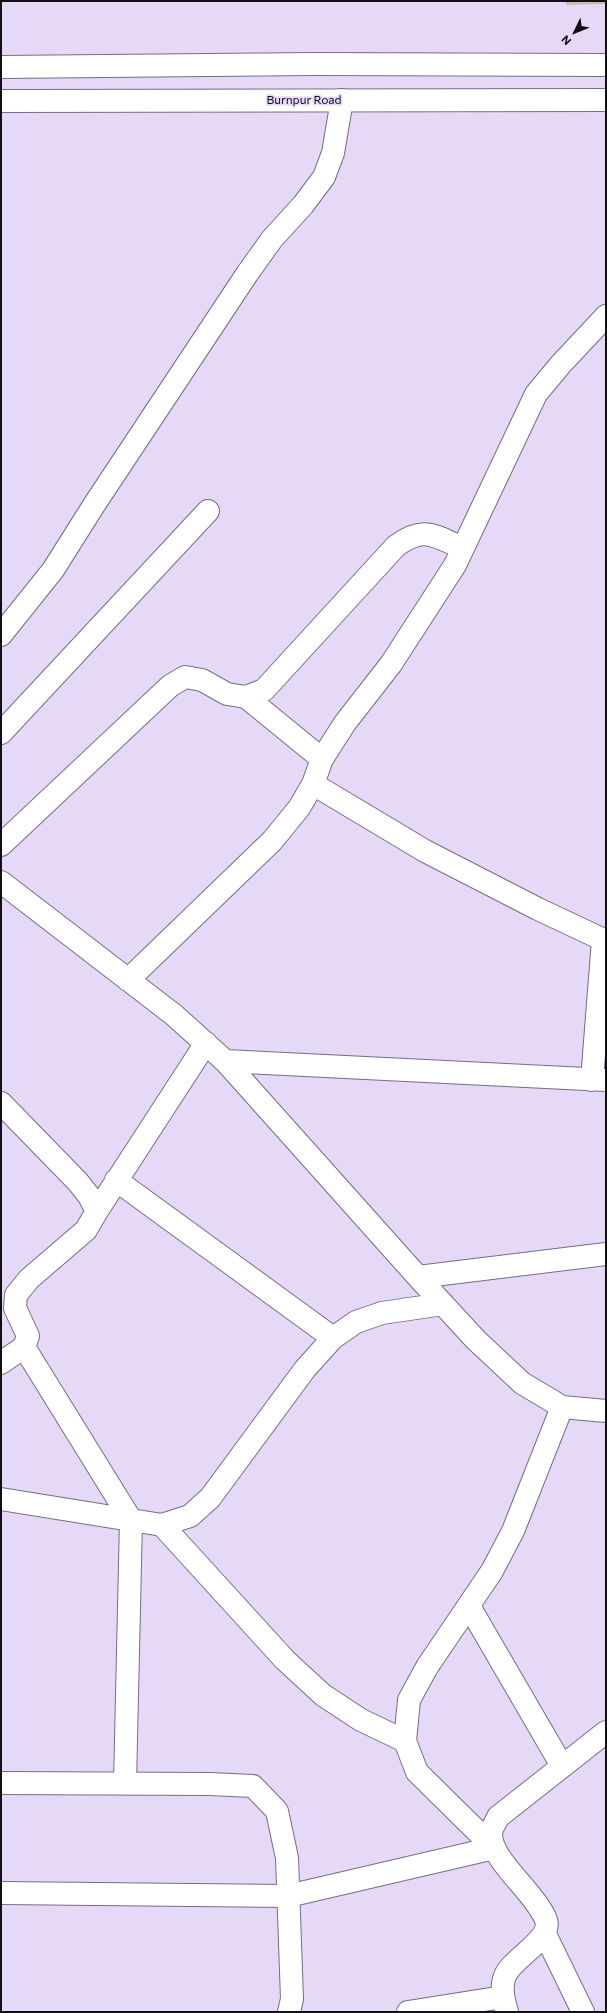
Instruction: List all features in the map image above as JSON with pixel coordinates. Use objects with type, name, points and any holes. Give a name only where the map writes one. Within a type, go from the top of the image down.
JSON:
[{"type":"street","points":[[1,67],[314,64],[606,65]]},
{"type":"street","points":[[1,635],[53,570],[94,505],[251,268],[272,239],[303,205],[324,176],[333,153],[342,100]]},
{"type":"street","name":"Burnpur Road","points":[[1,101],[606,100]]},
{"type":"street","points":[[128,980],[272,841],[299,808],[313,784],[322,759],[345,723],[391,664],[455,565],[536,394],[561,364],[606,316]]},
{"type":"street","points":[[1,733],[208,511]]},
{"type":"street","points":[[1,845],[170,686],[185,677],[202,680],[227,694],[246,697],[264,690],[396,546],[410,536],[428,533],[463,548]]},
{"type":"street","points":[[246,697],[322,759]]},
{"type":"street","points":[[225,1061],[599,1080],[605,940],[538,909],[425,851],[313,784]]},
{"type":"street","points":[[1,882],[174,1015],[225,1061],[476,1340],[522,1383],[562,1407],[606,1411]]},
{"type":"street","points":[[15,1308],[16,1295],[29,1279],[86,1230],[116,1180],[206,1043]]},
{"type":"street","points":[[1,1103],[78,1182],[89,1196],[97,1211]]},
{"type":"street","points":[[116,1180],[333,1338]]},
{"type":"street","points":[[418,1277],[606,1254]]},
{"type":"street","points":[[1,1290],[15,1308],[28,1336],[24,1346],[1,1363]]},
{"type":"street","points":[[1,1499],[162,1526],[190,1516],[210,1498],[305,1369],[333,1338],[356,1322],[382,1313],[443,1304]]},
{"type":"street","points":[[24,1346],[131,1520],[125,1783]]},
{"type":"street","points":[[417,2011],[505,2005],[504,1976],[515,1960],[534,1946],[545,1934],[547,1921],[534,1902],[494,1848],[417,1772],[405,1741],[409,1700],[428,1667],[492,1571],[513,1532],[562,1407]]},
{"type":"street","points":[[162,1526],[285,1660],[323,1695],[361,1720],[405,1741]]},
{"type":"street","points":[[469,1606],[562,1766]]},
{"type":"street","points":[[494,1848],[491,1833],[498,1817],[606,1732]]},
{"type":"street","points":[[1,1783],[210,1784],[253,1786],[276,1811],[287,1858],[292,1999],[289,2012]]},
{"type":"street","points":[[1,1893],[288,1896],[494,1848]]},
{"type":"street","points":[[545,1934],[583,2012]]},
{"type":"building","points":[[566,1],[606,1],[606,4],[566,5]]}]
